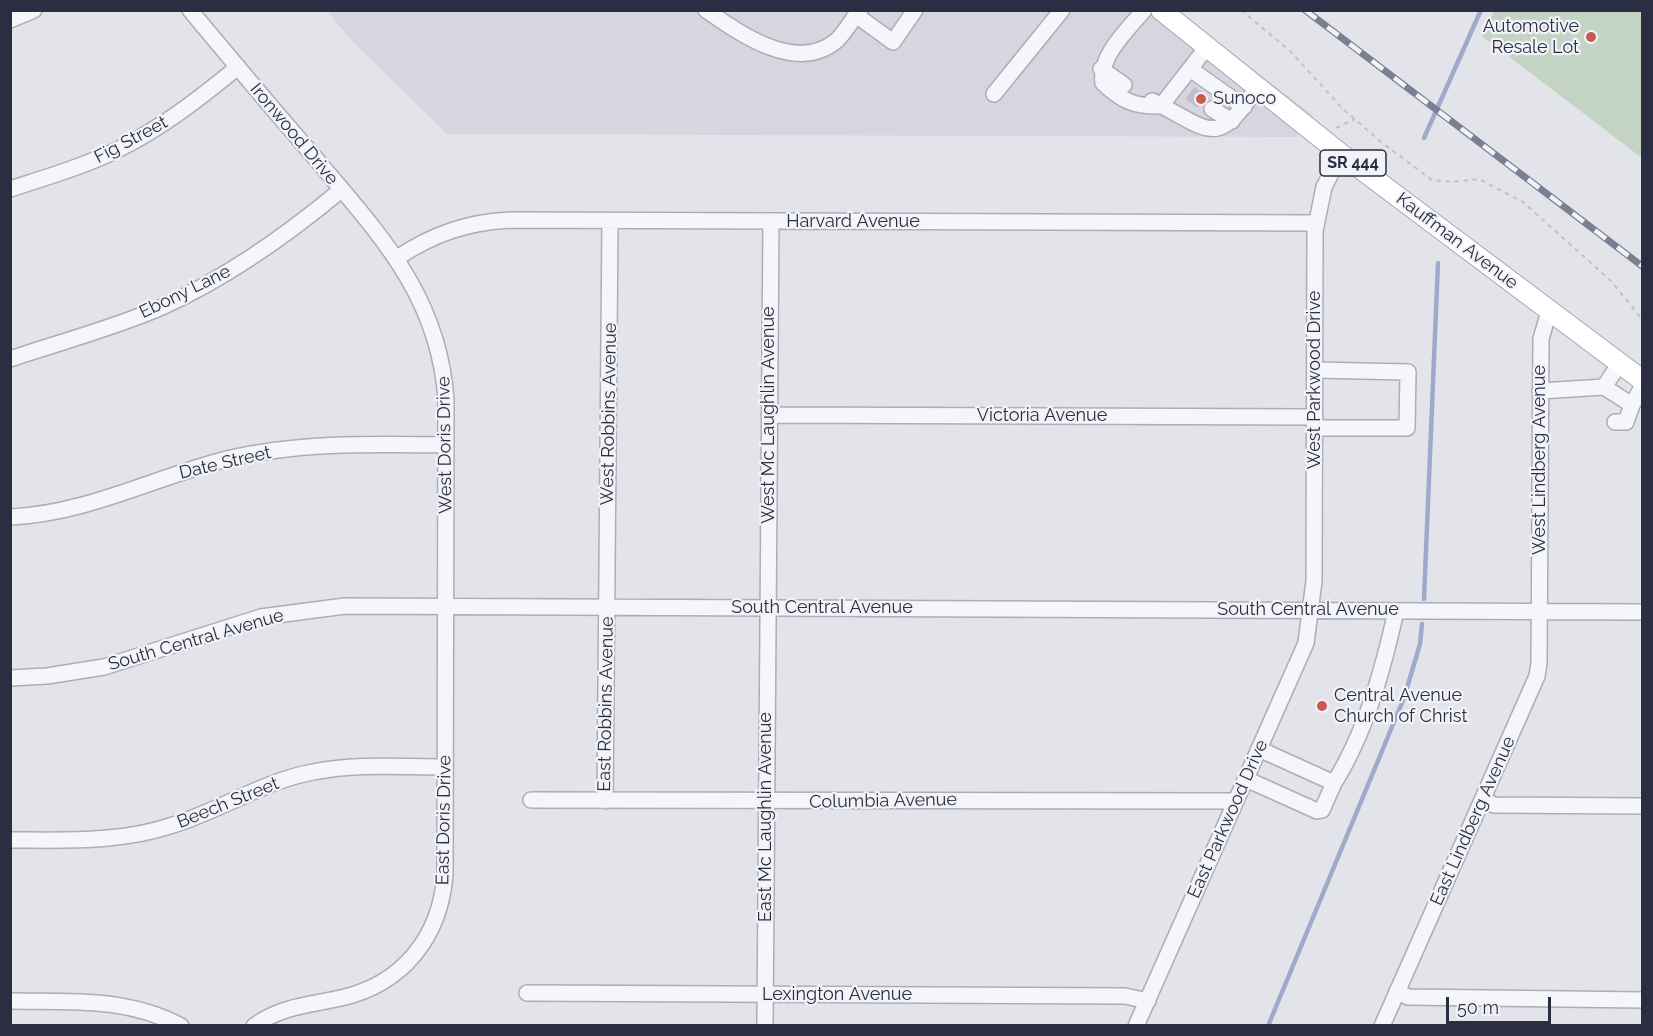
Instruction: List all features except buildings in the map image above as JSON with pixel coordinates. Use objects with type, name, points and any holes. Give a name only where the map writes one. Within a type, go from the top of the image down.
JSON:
[{"type":"main road","name":"Kauffman Avenue","points":[[1161,10],[1341,154],[1642,380]]},
{"type":"street","points":[[10,20],[34,10]]},
{"type":"street","name":"Ironwood Drive","points":[[190,10],[398,258]]},
{"type":"street","points":[[706,10],[752,41],[779,50],[802,52],[824,48],[837,40],[858,13],[893,42],[915,10]]},
{"type":"street","points":[[994,94],[1062,10]]},
{"type":"street","points":[[1144,10],[1101,69],[1103,83],[1118,96],[1142,106],[1161,106],[1184,89],[1190,69],[1207,47]]},
{"type":"street","name":"Fig Street","points":[[10,189],[82,165],[119,149],[180,113],[238,67]]},
{"type":"street","points":[[1101,69],[1129,89],[1205,130],[1224,128],[1244,107],[1257,87]]},
{"type":"street","points":[[1190,69],[1244,107]]},
{"type":"street","points":[[1212,109],[1232,121]]},
{"type":"street","name":"West Parkwood Drive","points":[[1312,610],[1316,223],[1324,187],[1341,154]]},
{"type":"street","name":"Ebony Lane","points":[[10,359],[160,308],[190,293],[268,248],[341,190]]},
{"type":"street","name":"Harvard Avenue","points":[[398,258],[421,242],[468,225],[510,220],[1316,223]]},
{"type":"street","name":"West Robbins Avenue","points":[[608,608],[610,221]]},
{"type":"street","name":"West Mc Laughlin Avenue","points":[[768,609],[771,222]]},
{"type":"street","name":"West Doris Drive","points":[[398,258],[422,300],[438,345],[445,382],[446,606]]},
{"type":"street","name":"West Lindberg Avenue","points":[[1539,612],[1542,330],[1549,310]]},
{"type":"street","points":[[1604,387],[1620,363]]},
{"type":"street","name":"Victoria Avenue","points":[[769,415],[1315,423],[1407,428],[1407,372],[1315,370]]},
{"type":"street","points":[[1540,391],[1604,387],[1632,405]]},
{"type":"street","points":[[1615,422],[1626,422],[1642,387]]},
{"type":"street","name":"Date Street","points":[[10,517],[52,513],[88,504],[194,468],[260,452],[332,444],[446,445]]},
{"type":"street","name":"South Central Avenue","points":[[10,678],[46,676],[104,667],[234,625],[284,613],[345,606],[1642,612]]},
{"type":"street","name":"East Doris Drive","points":[[254,1026],[279,1011],[370,989],[396,974],[419,950],[435,924],[444,892],[446,606]]},
{"type":"street","name":"East Robbins Avenue","points":[[605,801],[608,608]]},
{"type":"street","name":"East Mc Laughlin Avenue","points":[[765,1026],[768,609]]},
{"type":"street","name":"East Parkwood Drive","points":[[1136,1026],[1306,643],[1312,610]]},
{"type":"street","points":[[1246,779],[1317,811],[1322,810],[1346,762],[1383,668],[1396,611]]},
{"type":"street","name":"East Lindberg Avenue","points":[[1382,1026],[1537,676],[1539,612]]},
{"type":"street","points":[[1259,749],[1334,783]]},
{"type":"street","name":"Beech Street","points":[[10,840],[92,840],[141,834],[199,816],[280,781],[334,768],[445,767]]},
{"type":"street","points":[[1483,799],[1494,805],[1642,806]]},
{"type":"street","name":"Columbia Avenue","points":[[531,800],[1236,801]]},
{"type":"street","points":[[1397,991],[1408,997],[1642,1000]]},
{"type":"street","name":"Lexington Avenue","points":[[527,993],[1125,996],[1148,1001]]},
{"type":"street","points":[[10,1001],[123,1004],[164,1017],[181,1026]]},
{"type":"path","points":[[1241,10],[1290,51],[1342,108],[1381,142],[1432,180],[1452,182],[1479,179],[1523,202],[1611,281],[1642,319]]},
{"type":"shaded area","points":[[327,11],[1177,11],[1313,115],[1297,137],[447,134],[351,40]]},
{"type":"green space","points":[[1494,11],[1642,11],[1642,158],[1482,36]]},
{"type":"waterway","points":[[1424,138],[1481,10]]},
{"type":"waterway","points":[[1424,599],[1438,263]]},
{"type":"waterway","points":[[1268,1026],[1404,698],[1420,644],[1422,624]]},
{"type":"tunnel","points":[[1190,93],[1212,109]]},
{"type":"railway","points":[[1305,10],[1642,266]]},
{"type":"place","name":"Automotive Resale Lot","points":[[1591,37]]},
{"type":"place","name":"Sunoco","points":[[1201,99]]},
{"type":"place","name":"Central Avenue Church of Christ","points":[[1322,706]]}]
